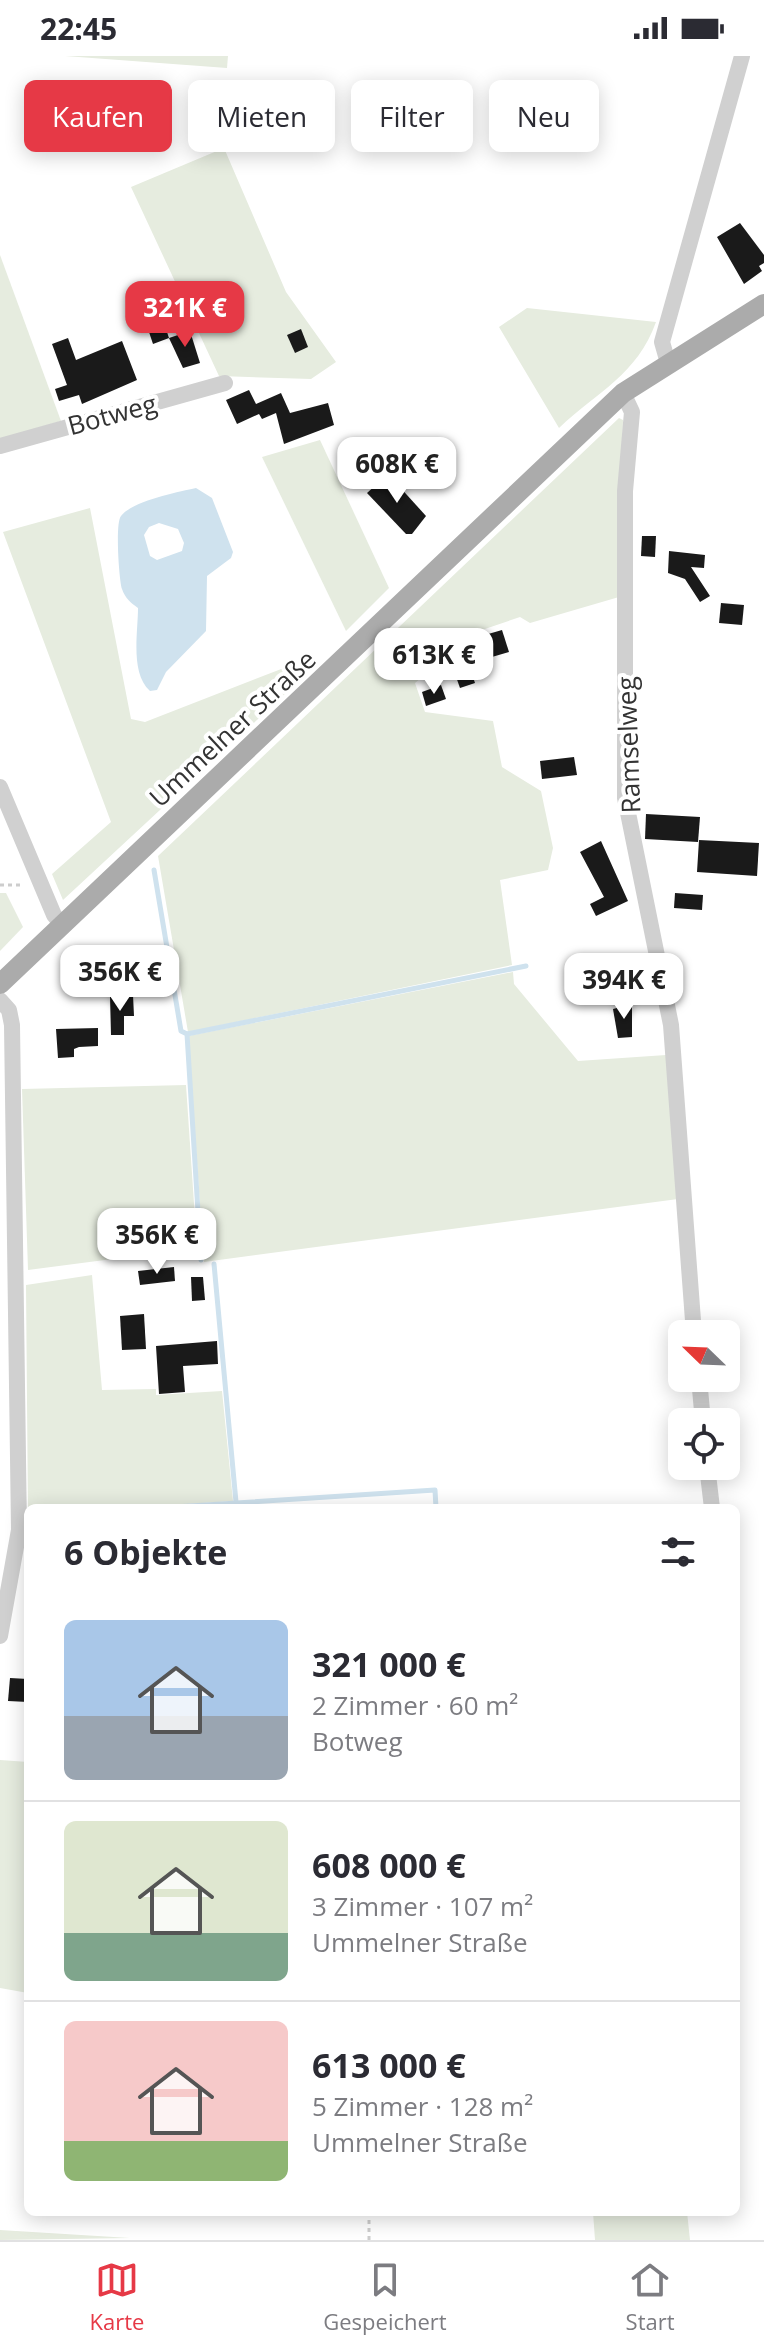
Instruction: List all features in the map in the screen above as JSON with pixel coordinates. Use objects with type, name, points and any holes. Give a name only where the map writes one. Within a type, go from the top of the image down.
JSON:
[{"type":"main road","name":"Ummelner Straße","points":[[0,984],[623,393],[764,304]]},
{"type":"street","points":[[668,363],[662,342],[742,56]]},
{"type":"street","name":"Botweg","points":[[0,446],[225,383]]},
{"type":"street","name":"Ramselweg","points":[[623,393],[632,412],[625,491],[625,798],[671,1025],[693,1320]]},
{"type":"street","points":[[0,787],[41,885],[62,925]]},
{"type":"street","points":[[0,1000],[9,1010],[12,1025],[19,1530],[0,1636]]},
{"type":"street","points":[[709,1480],[712,1504]]},
{"type":"path","points":[[0,885],[41,885]]},
{"type":"path","points":[[369,2216],[369,2240]]},
{"type":"shaded area","points":[[65,56],[228,56],[227,68]]},
{"type":"shaded area","points":[[214,152],[226,152],[286,292],[336,362],[311,379],[219,376],[131,187]]},
{"type":"shaded area","points":[[0,255],[61,421],[0,439]]},
{"type":"shaded area","points":[[527,308],[656,322],[648,340],[627,369],[559,428],[499,327]]},
{"type":"shaded area","points":[[619,418],[623,420],[619,597],[530,623],[520,617],[476,632],[415,683],[425,712],[493,721],[502,767],[541,791],[553,848],[548,870],[500,880],[512,965],[188,1032],[158,856]]},
{"type":"shaded area","points":[[320,440],[389,588],[346,631],[262,457]]},
{"type":"shaded area","points":[[90,508],[131,719],[145,722],[289,666],[299,681],[63,900],[52,874],[111,822],[3,532]]},
{"type":"shaded area","points":[[0,893],[6,893],[23,927],[0,951]]},
{"type":"shaded area","points":[[513,972],[514,984],[578,1061],[666,1055],[678,1199],[204,1262],[188,1036]]},
{"type":"shaded area","points":[[186,1085],[197,1248],[28,1270],[22,1089]]},
{"type":"shaded area","points":[[92,1275],[102,1390],[156,1389],[156,1395],[222,1391],[233,1501],[28,1504],[26,1285]]},
{"type":"shaded area","points":[[0,1760],[24,1762],[24,1992],[0,1988]]},
{"type":"shaded area","points":[[593,2216],[687,2216],[690,2240],[595,2240]]},
{"type":"shaded area","points":[[0,2230],[130,2238],[0,2240]]},
{"type":"water","points":[[196,488],[212,498],[233,552],[231,558],[207,576],[206,631],[166,672],[157,690],[150,691],[137,663],[138,608],[127,598],[121,583],[119,521],[135,506]],"holes":[[[159,523],[178,529],[184,543],[182,551],[157,560],[150,556],[144,535],[149,527]]]},
{"type":"building","points":[[740,223],[764,255],[764,263],[759,266],[762,271],[744,284],[717,237]]},
{"type":"building","points":[[164,323],[169,338],[153,344],[148,329]]},
{"type":"building","points":[[301,329],[308,347],[295,353],[287,335]]},
{"type":"building","points":[[190,331],[200,363],[183,368],[169,338]]},
{"type":"building","points":[[68,338],[76,360],[122,341],[137,380],[82,404],[79,395],[59,401],[55,389],[67,385],[52,344]]},
{"type":"building","points":[[249,390],[256,404],[281,393],[290,413],[328,403],[334,425],[284,444],[276,413],[262,419],[259,414],[237,424],[226,400]]},
{"type":"building","points":[[388,474],[426,516],[412,534],[406,534],[367,493]]},
{"type":"building","points":[[642,536],[656,536],[655,557],[641,556]]},
{"type":"building","points":[[669,551],[705,555],[704,568],[691,567],[710,596],[700,602],[685,579],[668,573]]},
{"type":"building","points":[[721,603],[744,605],[742,625],[719,623]]},
{"type":"building","points":[[502,630],[509,652],[485,659],[478,637]]},
{"type":"building","points":[[469,665],[475,683],[460,688],[454,671]]},
{"type":"building","points":[[441,685],[446,699],[426,706],[422,692]]},
{"type":"building","points":[[574,757],[577,775],[542,779],[540,761]]},
{"type":"building","points":[[646,814],[700,817],[698,842],[645,839]]},
{"type":"building","points":[[699,840],[759,843],[757,876],[697,872]]},
{"type":"building","points":[[601,841],[628,901],[596,916],[590,904],[604,897],[580,852]]},
{"type":"building","points":[[675,893],[703,895],[702,910],[674,908]]},
{"type":"building","points":[[623,959],[626,975],[605,979],[602,963]]},
{"type":"building","points":[[82,975],[101,975],[100,996],[81,995]]},
{"type":"building","points":[[133,995],[134,1016],[124,1016],[124,1035],[111,1035],[110,996]]},
{"type":"building","points":[[632,1004],[632,1037],[618,1038],[613,1009]]},
{"type":"building","points":[[98,1028],[98,1046],[79,1047],[74,1049],[74,1057],[58,1058],[56,1029]]},
{"type":"building","points":[[174,1267],[175,1281],[140,1285],[138,1271]]},
{"type":"building","points":[[191,1277],[203,1277],[205,1300],[192,1301]]},
{"type":"building","points":[[144,1314],[146,1349],[122,1350],[120,1316]]},
{"type":"building","points":[[217,1341],[218,1364],[183,1366],[185,1392],[159,1394],[156,1346]]},
{"type":"building","points":[[10,1678],[24,1679],[24,1702],[8,1701]]},
{"type":"waterway","points":[[154,870],[181,1031],[187,1034],[201,1260]]},
{"type":"waterway","points":[[187,1034],[526,966]]},
{"type":"waterway","points":[[214,1264],[236,1502]]},
{"type":"waterway","points":[[220,1504],[435,1490],[436,1504]]}]
